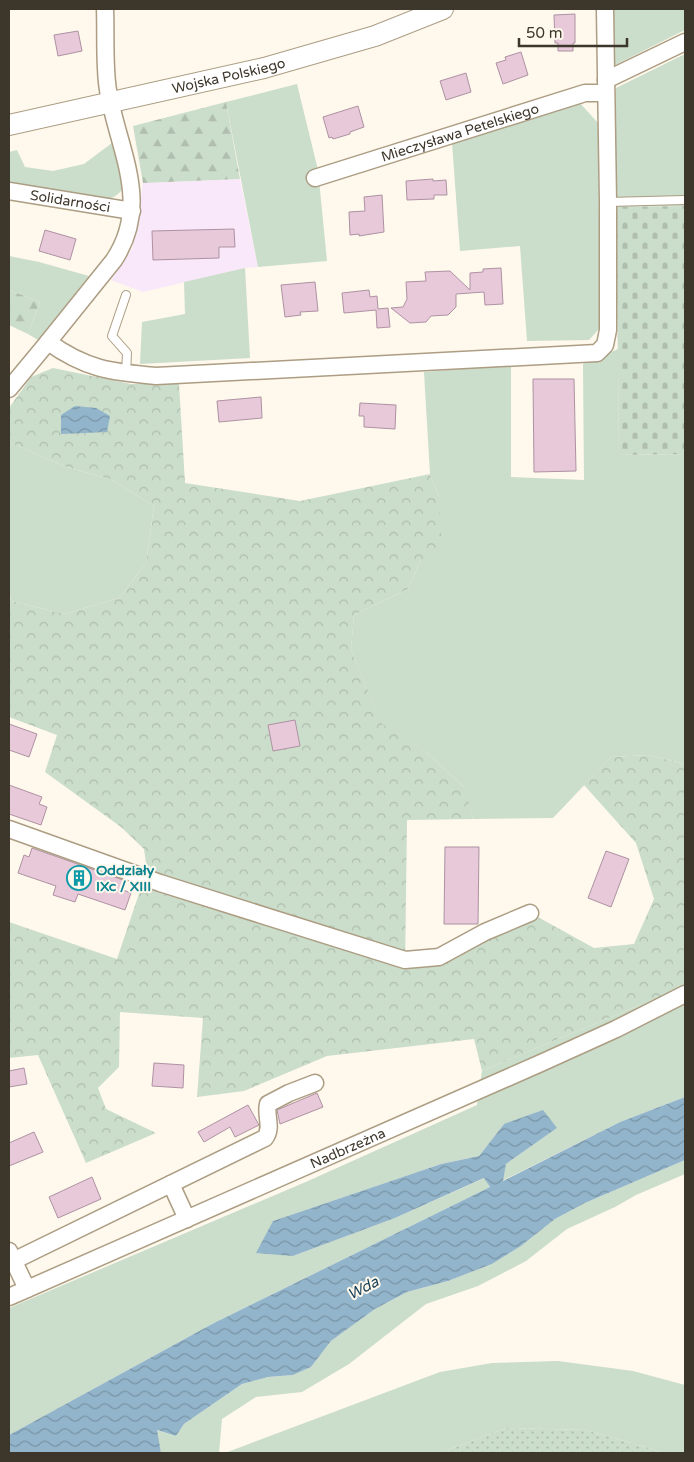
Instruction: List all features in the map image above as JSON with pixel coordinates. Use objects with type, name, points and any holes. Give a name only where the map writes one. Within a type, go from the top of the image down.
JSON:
[{"type":"street","points":[[9,389],[114,260],[122,248],[129,230],[133,196],[107,88],[105,9]]},
{"type":"street","name":"Wojska Polskiego","points":[[9,125],[264,68],[374,36],[443,9]]},
{"type":"street","points":[[48,342],[68,356],[91,366],[126,374],[156,376],[596,353],[605,344],[608,330],[605,9]]},
{"type":"street","points":[[606,87],[685,42]]},
{"type":"street","name":"Mieczysława Petelskiego","points":[[316,178],[606,87]]},
{"type":"street","name":"Solidarności","points":[[9,191],[132,210]]},
{"type":"street","points":[[9,829],[160,883],[405,960],[439,956],[485,932],[530,913]]},
{"type":"street","name":"Nadbrzeżna","points":[[9,1297],[558,1056],[685,994]]},
{"type":"street","points":[[27,1289],[10,1258],[171,1184],[265,1138],[268,1134],[269,1126],[268,1104],[315,1083]]},
{"type":"street","points":[[171,1184],[187,1219]]},
{"type":"lane","points":[[608,202],[685,200]]},
{"type":"lane","points":[[126,295],[112,336],[127,354],[126,374]]},
{"type":"shaded area","points":[[240,179],[258,267],[245,268],[143,292],[111,280],[133,247],[143,183]]},
{"type":"green space","points":[[612,9],[685,9],[685,30],[613,66]]},
{"type":"green space","points":[[685,54],[685,206],[616,207],[616,88]]},
{"type":"green space","points":[[297,84],[318,170],[327,261],[258,267],[226,102]]},
{"type":"green space","points":[[226,102],[240,179],[143,183],[133,126]]},
{"type":"green space","points":[[579,102],[598,123],[600,328],[589,340],[527,341],[520,246],[460,251],[452,143]]},
{"type":"green space","points":[[112,143],[123,185],[120,192],[110,199],[9,183],[9,152],[17,150],[25,167],[53,171],[84,164]]},
{"type":"green space","points":[[685,206],[685,454],[619,455],[616,207]]},
{"type":"green space","points":[[9,256],[89,276],[38,340],[28,334],[40,302],[9,290]]},
{"type":"green space","points":[[245,268],[250,358],[140,364],[142,322],[185,314],[184,282]]},
{"type":"green space","points":[[9,290],[40,302],[28,334],[9,325]]},
{"type":"green space","points":[[618,349],[619,455],[685,454],[685,764],[649,755],[611,757],[553,818],[473,819],[464,787],[427,753],[382,725],[351,650],[354,615],[408,589],[421,560],[439,497],[430,474],[424,372],[511,365],[511,477],[584,480],[583,364]]},
{"type":"green space","points":[[53,368],[131,384],[179,384],[185,483],[300,501],[430,474],[439,497],[442,551],[421,560],[408,589],[354,615],[351,650],[382,724],[427,753],[465,788],[473,819],[407,820],[405,969],[427,967],[454,958],[536,916],[594,948],[634,944],[654,899],[636,843],[584,785],[611,757],[649,755],[685,764],[685,1005],[673,1008],[654,999],[482,1071],[474,1039],[327,1056],[244,1091],[197,1097],[203,1018],[120,1012],[119,1067],[98,1088],[106,1109],[156,1133],[86,1163],[38,1055],[9,1058],[9,922],[117,959],[147,870],[144,849],[121,827],[45,772],[57,735],[9,717],[9,591],[11,601],[65,614],[119,598],[146,563],[154,506],[110,479],[66,467],[9,442],[9,408],[31,377]]},
{"type":"green space","points":[[9,442],[66,467],[110,479],[154,506],[146,563],[119,598],[65,614],[11,601],[9,591]]},
{"type":"green space","points":[[654,999],[673,1008],[685,1005],[685,1097],[620,1122],[502,1181],[506,1164],[557,1128],[504,1124],[479,1156],[441,1164],[273,1221],[293,1256],[395,1218],[485,1178],[490,1187],[212,1324],[9,1435],[9,1308],[308,1181],[477,1105],[482,1071]]},
{"type":"green space","points":[[685,1160],[685,1174],[636,1195],[567,1229],[526,1261],[478,1286],[426,1304],[349,1364],[302,1392],[256,1397],[222,1419],[219,1453],[161,1453],[156,1430],[176,1436],[184,1424],[242,1384],[268,1377],[293,1375],[311,1367],[331,1341],[375,1309],[407,1292],[448,1281],[492,1264],[521,1246],[555,1219],[585,1203]]},
{"type":"green space","points":[[558,1361],[633,1371],[685,1385],[685,1453],[661,1453],[585,1430],[506,1428],[439,1453],[225,1453],[440,1372],[492,1363]]},
{"type":"green space","points":[[506,1428],[585,1430],[661,1453],[439,1453]]},
{"type":"water","points":[[75,406],[96,408],[110,416],[107,432],[61,434],[61,415]]},
{"type":"water","name":"Wda","points":[[685,1097],[685,1160],[585,1203],[555,1219],[521,1246],[492,1264],[448,1281],[407,1292],[375,1309],[331,1341],[311,1367],[293,1375],[268,1377],[242,1384],[184,1424],[176,1436],[157,1430],[161,1453],[9,1453],[9,1435],[212,1324],[490,1187],[484,1178],[395,1218],[293,1256],[256,1253],[273,1221],[441,1164],[479,1156],[504,1124],[543,1110],[557,1128],[506,1164],[503,1181],[620,1122]]},
{"type":"building","points":[[575,14],[575,43],[573,43],[573,51],[558,51],[558,43],[555,43],[554,15]]},
{"type":"building","points":[[78,31],[82,51],[58,56],[54,35]]},
{"type":"building","points":[[521,52],[528,75],[503,84],[496,63],[506,60],[505,57]]},
{"type":"building","points":[[466,73],[471,92],[446,100],[440,81]]},
{"type":"building","points":[[358,106],[364,127],[350,132],[350,134],[333,139],[332,137],[329,138],[323,117]]},
{"type":"building","points":[[433,179],[433,181],[446,180],[447,195],[434,195],[434,199],[407,200],[406,181]]},
{"type":"building","points":[[382,195],[384,232],[359,236],[359,234],[350,235],[349,212],[365,211],[364,197]]},
{"type":"building","points":[[234,229],[235,247],[219,247],[219,258],[153,260],[152,231]]},
{"type":"building","points":[[45,230],[76,239],[70,260],[39,251]]},
{"type":"building","points":[[501,268],[503,304],[485,305],[484,292],[456,294],[456,307],[448,315],[431,316],[426,322],[410,323],[391,308],[403,307],[407,299],[406,282],[426,281],[425,272],[450,271],[470,290],[470,273],[483,272],[483,269]]},
{"type":"building","points":[[315,282],[318,311],[300,312],[301,315],[285,317],[281,285]]},
{"type":"building","points":[[369,290],[370,297],[377,296],[378,309],[388,308],[390,327],[377,328],[376,310],[344,313],[342,293]]},
{"type":"building","points":[[533,379],[574,379],[576,471],[534,472]]},
{"type":"building","points":[[261,397],[262,418],[219,422],[217,401]]},
{"type":"building","points":[[360,403],[396,405],[395,429],[364,427],[364,416],[359,416]]},
{"type":"building","points":[[295,720],[300,746],[273,751],[268,725]]},
{"type":"building","points":[[9,724],[37,734],[29,757],[9,750]]},
{"type":"building","points":[[9,785],[42,797],[39,804],[47,807],[41,825],[9,814]]},
{"type":"building","points":[[445,847],[479,847],[478,924],[444,924]]},
{"type":"building","name":"Oddziały IXc / XIII","points":[[32,848],[126,881],[123,890],[131,893],[125,910],[78,894],[75,902],[53,895],[56,886],[18,873],[24,855],[29,857]]},
{"type":"building","points":[[606,851],[629,859],[611,907],[588,898]]},
{"type":"building","points":[[154,1063],[184,1065],[183,1088],[152,1086]]},
{"type":"building","points":[[24,1068],[27,1084],[9,1087],[9,1071]]},
{"type":"building","points":[[317,1093],[323,1107],[280,1124],[277,1110]]},
{"type":"building","points":[[248,1105],[259,1125],[235,1137],[230,1127],[204,1142],[198,1132]]},
{"type":"building","points":[[34,1132],[43,1152],[9,1166],[9,1143]]},
{"type":"building","points":[[92,1177],[101,1199],[58,1218],[49,1197]]},
{"type":"place","name":"Oddziały IXc / XIII","points":[[79,878]]}]
